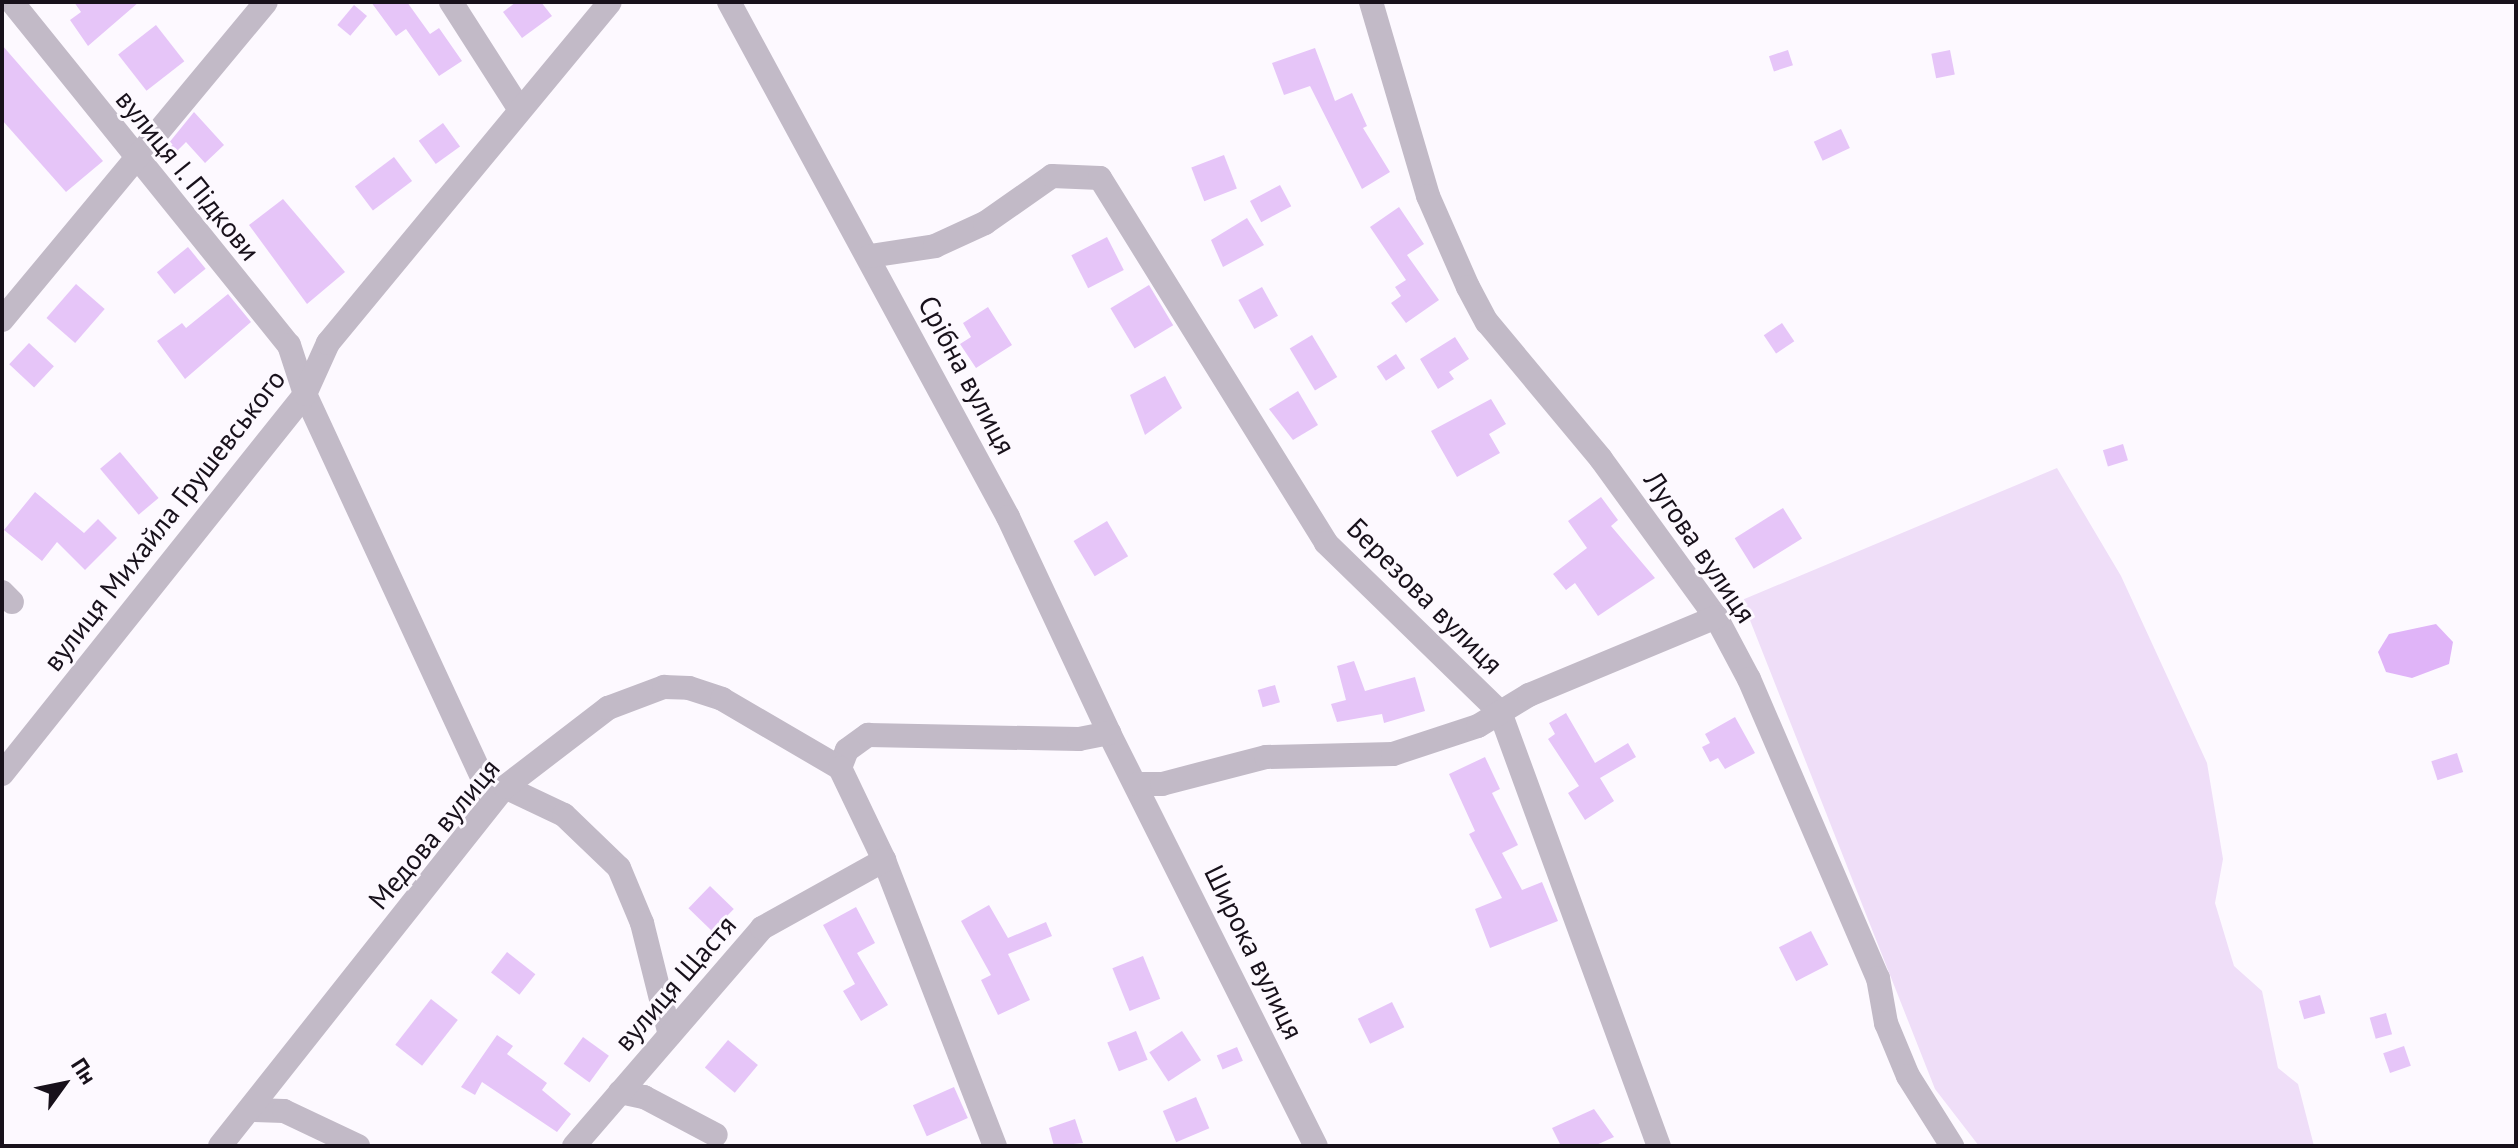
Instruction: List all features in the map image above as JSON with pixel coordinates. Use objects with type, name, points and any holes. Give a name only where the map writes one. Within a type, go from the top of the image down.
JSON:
[{"type":"street","name":"вулиця І. Підкови","points":[[12,2],[133,158],[289,345],[305,394],[499,794]]},
{"type":"street","points":[[2,320],[133,158],[266,2]]},
{"type":"street","points":[[451,2],[520,110]]},
{"type":"street","name":"вулиця Михайла Грушевського","points":[[2,774],[305,394],[328,343],[610,2]]},
{"type":"street","name":"Срібна вулиця","points":[[729,2],[870,256],[1008,517],[1109,733],[1137,784]]},
{"type":"street","name":"Лугова вулиця","points":[[1371,2],[1428,196],[1468,287],[1487,322],[1611,471],[1716,617],[1749,679],[1878,978],[1886,1023],[1908,1076],[1952,1146]]},
{"type":"street","name":"Березова вулиця","points":[[870,256],[935,246],[985,223],[1052,176],[1100,178],[1326,543],[1500,712],[1659,1146]]},
{"type":"street","points":[[1137,784],[1162,784],[1266,757],[1393,754],[1478,726],[1500,712],[1667,633],[1716,617]]},
{"type":"street","name":"Медова вулиця","points":[[220,1146],[253,1110],[499,794],[608,708],[664,687],[689,688],[722,699],[840,768]]},
{"type":"street","points":[[995,1146],[884,860],[840,768],[847,750],[868,735],[1079,739],[1109,733]]},
{"type":"street","name":"Широка вулиця","points":[[1137,784],[1316,1146]]},
{"type":"street","points":[[499,794],[564,815],[619,868],[639,913],[670,1035]]},
{"type":"street","name":"вулиця Щастя","points":[[574,1146],[762,928],[884,860]]},
{"type":"street","points":[[620,1092],[644,1097],[716,1135]]},
{"type":"street","points":[[253,1110],[284,1111],[358,1146]]},
{"type":"shaded area","points":[[2057,468],[2121,576],[2207,763],[2223,859],[2215,903],[2234,966],[2262,991],[2278,1068],[2298,1084],[2314,1146],[1979,1146],[1935,1089],[1742,600]]},
{"type":"shaded area","points":[[2436,624],[2453,642],[2449,664],[2412,678],[2386,672],[2378,652],[2389,634]]},
{"type":"building","points":[[74,2],[139,2],[88,46],[70,20],[81,12]]},
{"type":"building","points":[[371,2],[407,2],[430,34],[439,28],[462,61],[439,76],[406,29],[396,36]]},
{"type":"building","points":[[516,2],[541,2],[552,16],[522,38],[503,12]]},
{"type":"building","points":[[354,5],[367,16],[350,36],[337,25]]},
{"type":"building","points":[[156,25],[184,61],[146,91],[118,55]]},
{"type":"building","points":[[2,45],[103,161],[66,192],[2,120]]},
{"type":"building","points":[[1315,48],[1335,101],[1352,93],[1367,126],[1363,128],[1390,172],[1362,189],[1310,86],[1284,95],[1272,63]]},
{"type":"building","points":[[1788,50],[1793,65],[1774,71],[1769,56]]},
{"type":"building","points":[[1950,50],[1955,75],[1936,78],[1931,54]]},
{"type":"building","points":[[194,112],[224,145],[205,163],[186,142],[176,152],[168,144]]},
{"type":"building","points":[[443,123],[460,146],[436,164],[419,141]]},
{"type":"building","points":[[1841,129],[1850,148],[1823,161],[1814,142]]},
{"type":"building","points":[[1224,155],[1237,189],[1204,201],[1191,168]]},
{"type":"building","points":[[394,157],[412,181],[373,210],[355,186]]},
{"type":"building","points":[[1280,185],[1291,206],[1261,222],[1250,201]]},
{"type":"building","points":[[283,199],[345,272],[307,304],[249,225]]},
{"type":"building","points":[[1399,207],[1424,244],[1407,255],[1439,300],[1406,323],[1391,303],[1401,296],[1395,287],[1406,280],[1370,227]]},
{"type":"building","points":[[1247,218],[1264,245],[1223,267],[1211,240]]},
{"type":"building","points":[[1107,237],[1124,270],[1088,288],[1071,255]]},
{"type":"building","points":[[188,247],[206,269],[175,294],[157,272]]},
{"type":"building","points":[[76,284],[105,309],[75,343],[46,318]]},
{"type":"building","points":[[1149,285],[1173,325],[1135,348],[1110,308]]},
{"type":"building","points":[[1262,287],[1278,316],[1254,329],[1238,300]]},
{"type":"building","points":[[228,294],[251,322],[185,379],[157,341],[182,323],[186,328]]},
{"type":"building","points":[[988,307],[1012,345],[976,368],[960,344],[971,337],[963,323]]},
{"type":"building","points":[[1782,323],[1794,341],[1776,354],[1764,335]]},
{"type":"building","points":[[1312,335],[1337,377],[1315,390],[1290,348]]},
{"type":"building","points":[[1455,337],[1469,359],[1449,372],[1454,379],[1438,389],[1420,359]]},
{"type":"building","points":[[29,343],[54,366],[34,387],[9,364]]},
{"type":"building","points":[[1396,354],[1405,368],[1386,381],[1377,367]]},
{"type":"building","points":[[1165,376],[1182,408],[1145,435],[1130,395]]},
{"type":"building","points":[[1298,391],[1318,425],[1293,440],[1269,409]]},
{"type":"building","points":[[1491,399],[1506,424],[1489,434],[1500,453],[1457,477],[1431,431]]},
{"type":"building","points":[[2123,444],[2128,460],[2108,466],[2103,450]]},
{"type":"building","points":[[120,452],[159,498],[139,515],[100,469]]},
{"type":"building","points":[[35,492],[84,533],[98,519],[117,538],[85,570],[57,542],[42,561],[4,530]]},
{"type":"building","points":[[1601,497],[1618,520],[1611,526],[1655,578],[1598,616],[1575,583],[1566,590],[1553,574],[1587,548],[1568,521]]},
{"type":"building","points":[[1783,508],[1802,539],[1754,569],[1735,538]]},
{"type":"building","points":[[1107,521],[1128,556],[1095,576],[1074,541]]},
{"type":"building","points":[[1354,661],[1365,691],[1415,677],[1425,711],[1384,723],[1382,714],[1337,722],[1331,704],[1346,700],[1337,666]]},
{"type":"building","points":[[1275,685],[1280,702],[1263,707],[1258,690]]},
{"type":"building","points":[[1566,713],[1595,763],[1628,743],[1636,757],[1600,778],[1614,801],[1585,820],[1568,793],[1579,786],[1548,739],[1555,734],[1549,723]]},
{"type":"building","points":[[1735,717],[1755,753],[1725,769],[1718,758],[1710,762],[1702,747],[1710,743],[1705,734]]},
{"type":"building","points":[[2457,753],[2463,772],[2438,780],[2431,761]]},
{"type":"building","points":[[1485,757],[1500,789],[1492,793],[1518,845],[1502,853],[1522,890],[1542,882],[1558,921],[1490,948],[1475,909],[1502,898],[1469,834],[1475,831],[1449,774]]},
{"type":"building","points":[[710,886],[734,909],[712,931],[688,908]]},
{"type":"building","points":[[989,905],[1008,938],[1046,922],[1052,936],[1008,954],[1030,1000],[998,1015],[981,980],[991,975],[961,921]]},
{"type":"building","points":[[856,907],[875,943],[857,953],[888,1005],[861,1021],[843,991],[855,984],[823,925]]},
{"type":"building","points":[[1811,931],[1828,965],[1796,981],[1779,947]]},
{"type":"building","points":[[507,952],[535,974],[519,995],[491,972]]},
{"type":"building","points":[[1143,956],[1160,999],[1130,1011],[1112,968]]},
{"type":"building","points":[[2320,995],[2325,1013],[2304,1019],[2299,1001]]},
{"type":"building","points":[[431,999],[458,1020],[422,1066],[395,1045]]},
{"type":"building","points":[[1392,1002],[1404,1027],[1370,1044],[1358,1019]]},
{"type":"building","points":[[2386,1013],[2392,1034],[2376,1039],[2370,1018]]},
{"type":"building","points":[[1136,1031],[1148,1060],[1119,1071],[1107,1043]]},
{"type":"building","points":[[1182,1031],[1201,1060],[1168,1082],[1149,1052]]},
{"type":"building","points":[[497,1035],[513,1046],[507,1054],[547,1083],[542,1090],[571,1114],[557,1132],[482,1082],[475,1095],[461,1087]]},
{"type":"building","points":[[583,1037],[609,1056],[589,1083],[564,1064]]},
{"type":"building","points":[[728,1040],[758,1065],[735,1093],[705,1068]]},
{"type":"building","points":[[2404,1046],[2411,1066],[2390,1073],[2383,1053]]},
{"type":"building","points":[[1237,1047],[1243,1061],[1223,1069],[1217,1056]]},
{"type":"building","points":[[954,1087],[968,1118],[927,1136],[913,1105]]},
{"type":"building","points":[[1196,1097],[1209,1128],[1176,1142],[1163,1111]]},
{"type":"building","points":[[1594,1109],[1614,1137],[1594,1146],[1561,1146],[1552,1128]]},
{"type":"building","points":[[1075,1119],[1083,1143],[1054,1146],[1049,1128]]}]
